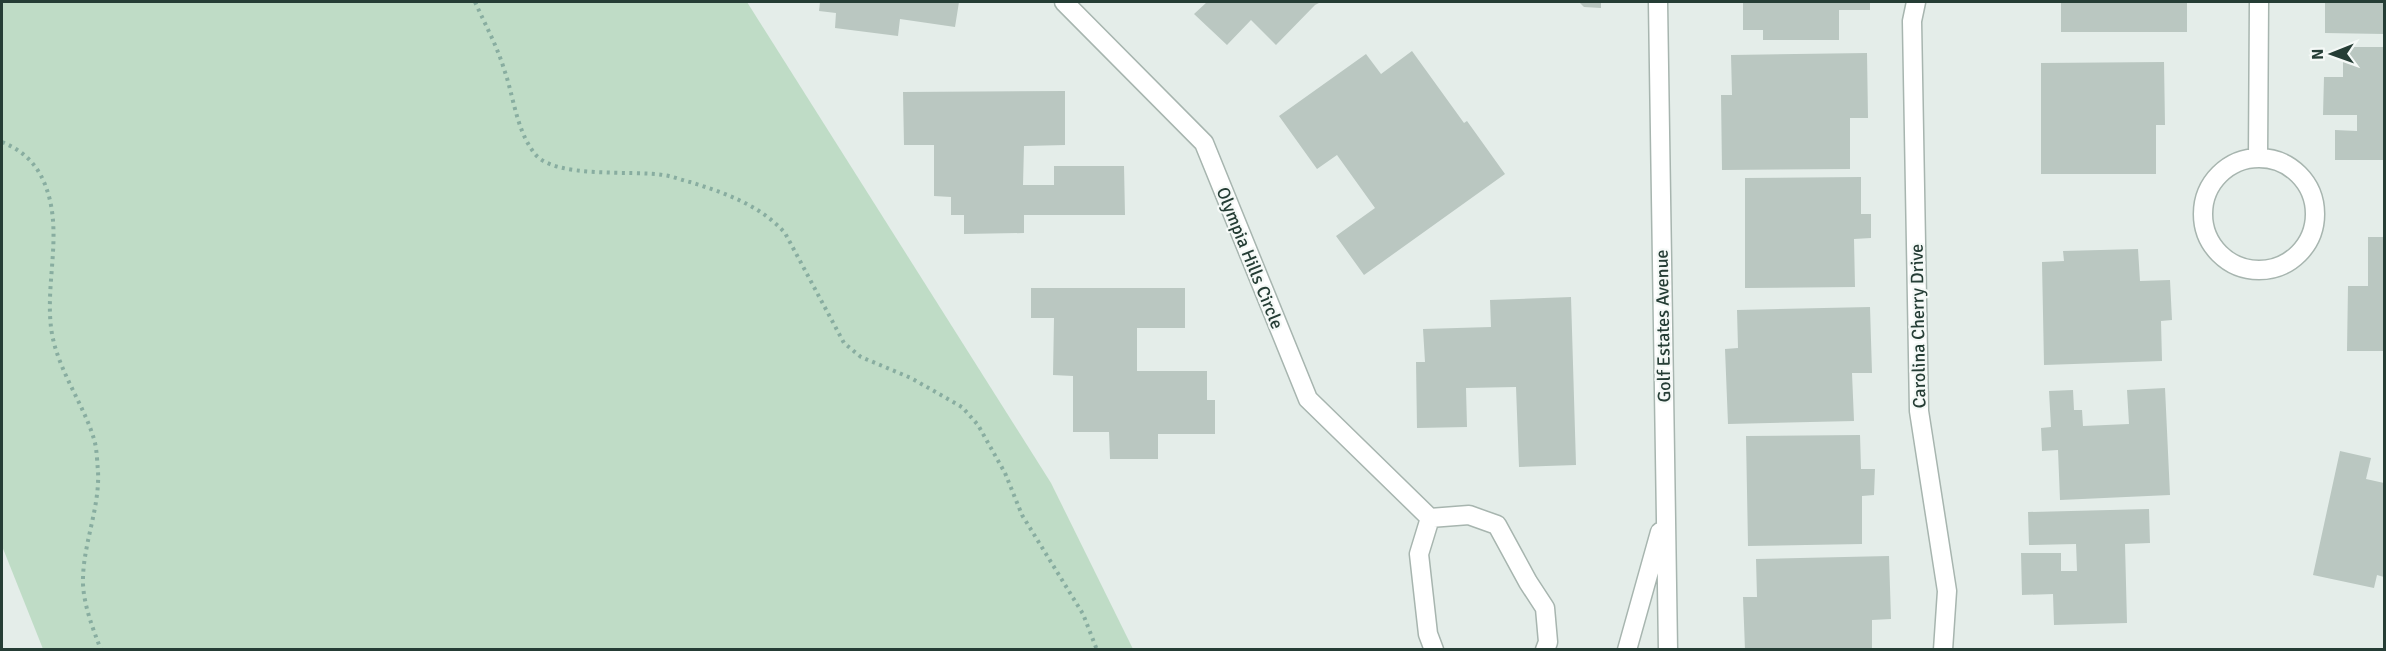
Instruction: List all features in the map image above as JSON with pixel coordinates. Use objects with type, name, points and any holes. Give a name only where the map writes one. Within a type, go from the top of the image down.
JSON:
[{"type":"street","name":"Olympia Hills Circle","points":[[1064,2],[1204,143],[1308,399],[1430,518]]},
{"type":"street","name":"Golf Estates Avenue","points":[[1658,2],[1668,650]]},
{"type":"street","name":"Carolina Cherry Drive","points":[[1916,2],[1912,21],[1919,411],[1947,591],[1942,650]]},
{"type":"street","points":[[2258,157],[2259,2]]},
{"type":"street","points":[[2258,157],[2277,160],[2294,170],[2307,184],[2315,203],[2315,222],[2309,241],[2297,256],[2280,267],[2261,271],[2242,269],[2225,260],[2212,247],[2205,232],[2202,214],[2205,196],[2213,180],[2225,168],[2241,160],[2258,157]]},
{"type":"street","points":[[1627,650],[1666,513]]},
{"type":"street","points":[[1434,650],[1428,634],[1419,554],[1430,518],[1469,515],[1497,525],[1527,582],[1545,608],[1548,642],[1545,650]]},
{"type":"path","points":[[476,2],[504,68],[521,130],[536,156],[556,167],[584,171],[664,175],[715,190],[752,206],[772,218],[785,233],[844,343],[861,357],[911,378],[962,407],[978,425],[1005,473],[1022,515],[1083,614],[1097,650]]},
{"type":"path","points":[[2,142],[22,151],[40,175],[48,193],[53,219],[49,312],[52,335],[62,366],[95,441],[98,475],[83,585],[87,610],[101,650]]},
{"type":"green space","points":[[2,2],[747,2],[1051,483],[1133,649],[43,649],[2,546]]},
{"type":"building","points":[[820,2],[959,2],[955,27],[900,19],[898,36],[835,28],[836,13],[819,11]]},
{"type":"building","points":[[1207,2],[1321,2],[1315,5],[1276,45],[1251,20],[1227,45],[1194,14]]},
{"type":"building","points":[[1579,2],[1601,2],[1601,8],[1584,7]]},
{"type":"building","points":[[1743,2],[1870,2],[1870,10],[1839,10],[1839,40],[1763,40],[1763,30],[1743,30]]},
{"type":"building","points":[[2061,2],[2187,2],[2187,32],[2061,32]]},
{"type":"building","points":[[2325,2],[2384,2],[2384,34],[2325,33]]},
{"type":"building","points":[[2343,47],[2384,47],[2384,160],[2335,160],[2335,130],[2357,131],[2357,115],[2323,115],[2324,77],[2343,77]]},
{"type":"building","points":[[1412,51],[1464,123],[1467,121],[1505,174],[1364,275],[1336,236],[1375,208],[1337,155],[1317,169],[1279,116],[1366,54],[1381,74]]},
{"type":"building","points":[[1867,53],[1868,118],[1850,118],[1850,169],[1722,170],[1721,95],[1732,95],[1731,55]]},
{"type":"building","points":[[2164,62],[2165,125],[2156,125],[2156,174],[2041,174],[2041,63]]},
{"type":"building","points":[[1065,91],[1065,145],[1024,146],[1023,185],[1054,185],[1054,166],[1124,166],[1125,215],[1024,215],[1024,233],[964,234],[964,215],[951,215],[951,197],[934,196],[934,145],[904,145],[903,92]]},
{"type":"building","points":[[1861,177],[1861,214],[1871,214],[1871,238],[1854,239],[1855,287],[1745,288],[1745,178]]},
{"type":"building","points":[[2368,237],[2384,237],[2384,351],[2347,351],[2348,286],[2368,286]]},
{"type":"building","points":[[2138,249],[2140,281],[2170,280],[2172,320],[2161,321],[2162,361],[2044,365],[2042,262],[2064,261],[2063,251]]},
{"type":"building","points":[[1031,288],[1185,288],[1185,328],[1137,328],[1137,371],[1207,371],[1207,400],[1215,400],[1215,434],[1158,434],[1158,459],[1110,459],[1109,432],[1073,432],[1073,376],[1053,375],[1054,318],[1031,318]]},
{"type":"building","points":[[1571,297],[1576,465],[1519,467],[1516,387],[1466,388],[1467,427],[1417,428],[1416,362],[1425,362],[1423,329],[1491,327],[1490,300]]},
{"type":"building","points":[[1870,307],[1872,373],[1852,373],[1854,421],[1728,424],[1725,349],[1738,348],[1737,310]]},
{"type":"building","points":[[2165,388],[2170,495],[2060,500],[2058,450],[2042,451],[2041,428],[2051,427],[2049,391],[2073,390],[2074,410],[2082,410],[2083,426],[2129,424],[2127,390]]},
{"type":"building","points":[[1860,435],[1861,469],[1875,469],[1874,495],[1862,496],[1862,544],[1748,546],[1746,436]]},
{"type":"building","points":[[2340,451],[2371,458],[2366,479],[2384,483],[2384,577],[2377,575],[2374,588],[2313,575]]},
{"type":"building","points":[[2149,509],[2150,543],[2125,544],[2127,623],[2054,625],[2053,594],[2022,595],[2021,553],[2061,553],[2061,571],[2077,571],[2076,544],[2029,545],[2028,512]]},
{"type":"building","points":[[1889,556],[1891,619],[1872,620],[1872,650],[1745,650],[1743,597],[1757,597],[1756,559]]}]
